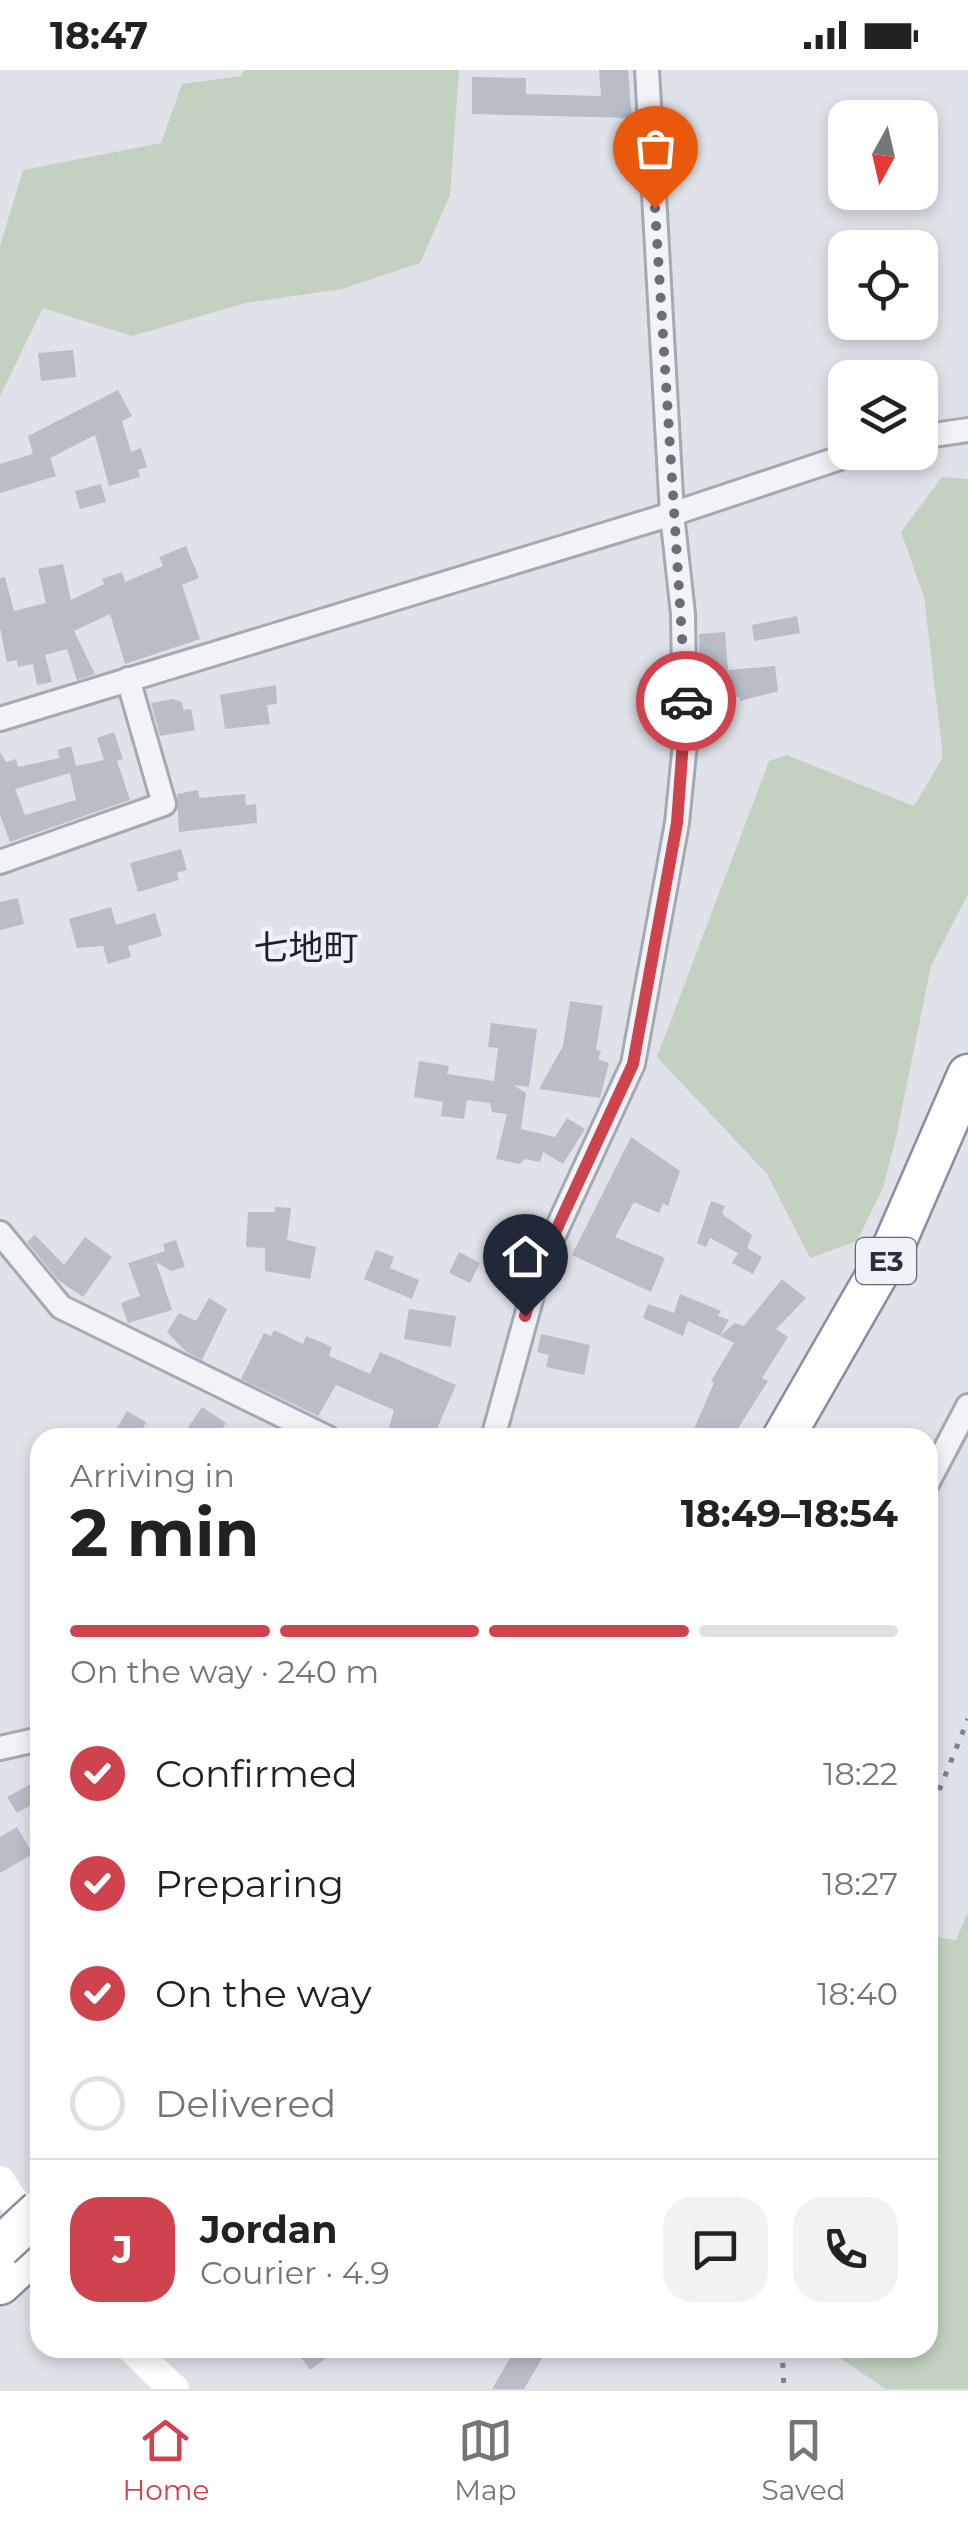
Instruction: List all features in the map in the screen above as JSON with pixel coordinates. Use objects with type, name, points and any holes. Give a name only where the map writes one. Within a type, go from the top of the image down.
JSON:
[{"type":"highway","name":"E3","points":[[789,1428],[894,1245],[968,1075]]},
{"type":"highway","name":"E3","points":[[822,1428],[920,1255],[968,1150]]},
{"type":"highway","points":[[0,2246],[14,2204]]},
{"type":"highway","points":[[0,2284],[30,2254]]},
{"type":"main road","points":[[14,2204],[30,2229]]},
{"type":"main road","points":[[141,2358],[174,2389]]},
{"type":"street","points":[[497,1428],[541,1263],[633,1064],[669,870],[685,742],[683,614],[672,514],[647,70]]},
{"type":"street","points":[[938,434],[968,430]]},
{"type":"street","points":[[0,719],[672,514],[828,462]]},
{"type":"street","points":[[0,862],[164,804],[128,679]]},
{"type":"street","points":[[0,1232],[61,1307],[308,1428]]},
{"type":"street","points":[[938,1463],[968,1406]]},
{"type":"street","points":[[2,1743],[30,1740]]},
{"type":"green space","points":[[244,70],[459,70],[450,195],[420,263],[342,289],[246,303],[132,336],[43,308],[0,396],[0,246],[23,170],[161,143],[182,84],[241,76]]},
{"type":"green space","points":[[942,477],[968,479],[968,894],[931,966],[883,1188],[857,1241],[810,1258],[767,1174],[657,1057],[769,761],[787,755],[914,806],[943,757],[924,597],[901,532]]},
{"type":"green space","points":[[968,1912],[968,2389],[886,2389],[840,2358],[938,2358],[938,1937],[956,1940]]},
{"type":"building","points":[[599,70],[628,70],[632,118],[472,114],[472,77],[526,78],[526,94],[601,96]]},
{"type":"building","points":[[73,350],[76,377],[41,381],[38,353]]},
{"type":"building","points":[[118,390],[132,416],[122,421],[131,452],[141,448],[147,467],[138,470],[140,477],[109,486],[95,435],[50,458],[56,476],[0,493],[0,464],[33,454],[28,436]]},
{"type":"building","points":[[101,484],[106,502],[80,509],[75,491]]},
{"type":"building","points":[[186,546],[199,578],[182,585],[200,639],[125,664],[110,614],[74,631],[95,674],[77,680],[67,649],[45,655],[52,682],[37,685],[33,664],[18,667],[17,660],[7,662],[0,628],[0,578],[5,577],[14,611],[46,603],[38,569],[63,564],[71,600],[104,584],[102,579],[122,572],[125,582],[163,566],[159,557]]},
{"type":"building","points":[[797,616],[800,633],[754,641],[752,625]]},
{"type":"building","points":[[725,632],[728,670],[775,666],[778,691],[740,701],[740,697],[700,696],[699,634]]},
{"type":"building","points":[[276,685],[277,704],[267,705],[270,724],[225,729],[220,695]]},
{"type":"building","points":[[173,699],[182,702],[183,710],[191,709],[195,730],[160,736],[151,703]]},
{"type":"building","points":[[114,732],[123,759],[117,761],[130,800],[10,842],[0,815],[0,752],[6,762],[16,759],[18,767],[60,758],[57,750],[71,746],[76,766],[104,760],[97,738]],"holes":[[[70,773],[76,800],[25,815],[15,789]]]},
{"type":"building","points":[[198,790],[199,798],[245,794],[246,805],[256,804],[257,823],[179,832],[177,794]]},
{"type":"building","points":[[181,849],[187,870],[177,873],[179,880],[138,892],[130,863]]},
{"type":"building","points":[[18,898],[24,924],[0,930],[0,902]]},
{"type":"building","points":[[111,907],[116,925],[155,913],[162,936],[128,946],[131,957],[108,964],[103,946],[77,948],[69,919]]},
{"type":"building","points":[[570,1001],[603,1006],[596,1050],[601,1051],[598,1059],[609,1063],[600,1098],[539,1089],[563,1046]]},
{"type":"building","points":[[491,1023],[537,1029],[529,1087],[513,1085],[526,1093],[521,1129],[555,1137],[567,1118],[585,1129],[563,1164],[543,1152],[540,1162],[525,1159],[519,1164],[496,1159],[507,1114],[492,1112],[490,1103],[467,1100],[464,1119],[441,1116],[443,1102],[414,1097],[419,1061],[449,1066],[447,1074],[494,1081],[498,1048],[488,1047]]},
{"type":"building","points":[[631,1137],[680,1171],[668,1206],[663,1203],[659,1213],[634,1202],[615,1237],[665,1258],[651,1292],[572,1255]]},
{"type":"building","points":[[711,1201],[725,1206],[722,1214],[752,1235],[747,1248],[762,1257],[753,1274],[732,1263],[738,1253],[710,1238],[706,1247],[697,1243]]},
{"type":"building","points":[[275,1207],[291,1208],[287,1240],[316,1247],[310,1279],[265,1271],[265,1248],[246,1247],[248,1212],[275,1212]]},
{"type":"building","points":[[35,1235],[64,1265],[85,1237],[112,1257],[83,1297],[58,1280],[27,1242]]},
{"type":"building","points":[[176,1240],[185,1267],[171,1271],[156,1262],[172,1310],[128,1323],[121,1303],[140,1296],[128,1263],[165,1251],[163,1244]]},
{"type":"building","points":[[376,1250],[394,1257],[390,1268],[419,1280],[412,1299],[364,1279]]},
{"type":"building","points":[[459,1252],[480,1263],[470,1283],[449,1273]]},
{"type":"building","points":[[782,1279],[806,1298],[776,1329],[788,1337],[762,1378],[768,1381],[738,1428],[694,1428],[714,1383],[711,1381],[734,1343],[720,1336],[735,1323],[744,1326]]},
{"type":"building","points":[[680,1294],[721,1311],[718,1316],[729,1320],[720,1336],[688,1321],[683,1336],[643,1318],[648,1304],[674,1313]]},
{"type":"building","points":[[209,1298],[227,1309],[202,1360],[185,1351],[167,1332],[179,1313],[196,1321]]},
{"type":"building","points":[[409,1309],[456,1316],[451,1347],[404,1339]]},
{"type":"building","points":[[274,1330],[303,1344],[306,1336],[332,1347],[329,1356],[370,1374],[380,1352],[456,1385],[437,1428],[389,1428],[394,1410],[336,1385],[318,1416],[241,1379],[264,1333],[271,1336]]},
{"type":"building","points":[[541,1334],[590,1345],[584,1375],[546,1367],[549,1355],[537,1352]]},
{"type":"building","points":[[202,1407],[226,1423],[223,1428],[188,1428]]},
{"type":"building","points":[[127,1411],[146,1422],[143,1428],[117,1428]]},
{"type":"building","points":[[30,1784],[30,1806],[17,1813],[7,1797]]},
{"type":"building","points":[[17,1827],[30,1856],[0,1873],[0,1837]]},
{"type":"building","points":[[301,2358],[326,2358],[310,2370]]},
{"type":"building","points":[[510,2358],[542,2358],[524,2389],[492,2389]]},
{"type":"railway","points":[[938,1793],[968,1719]]},
{"type":"railway","points":[[782,2358],[784,2389]]},
{"type":"way so far","points":[[655,208],[686,701]]},
{"type":"district","name":"七地町","points":[[306,948]]},
{"type":"route","points":[[525,1316],[558,1223],[583,1180],[633,1064],[677,823],[686,701]]}]
